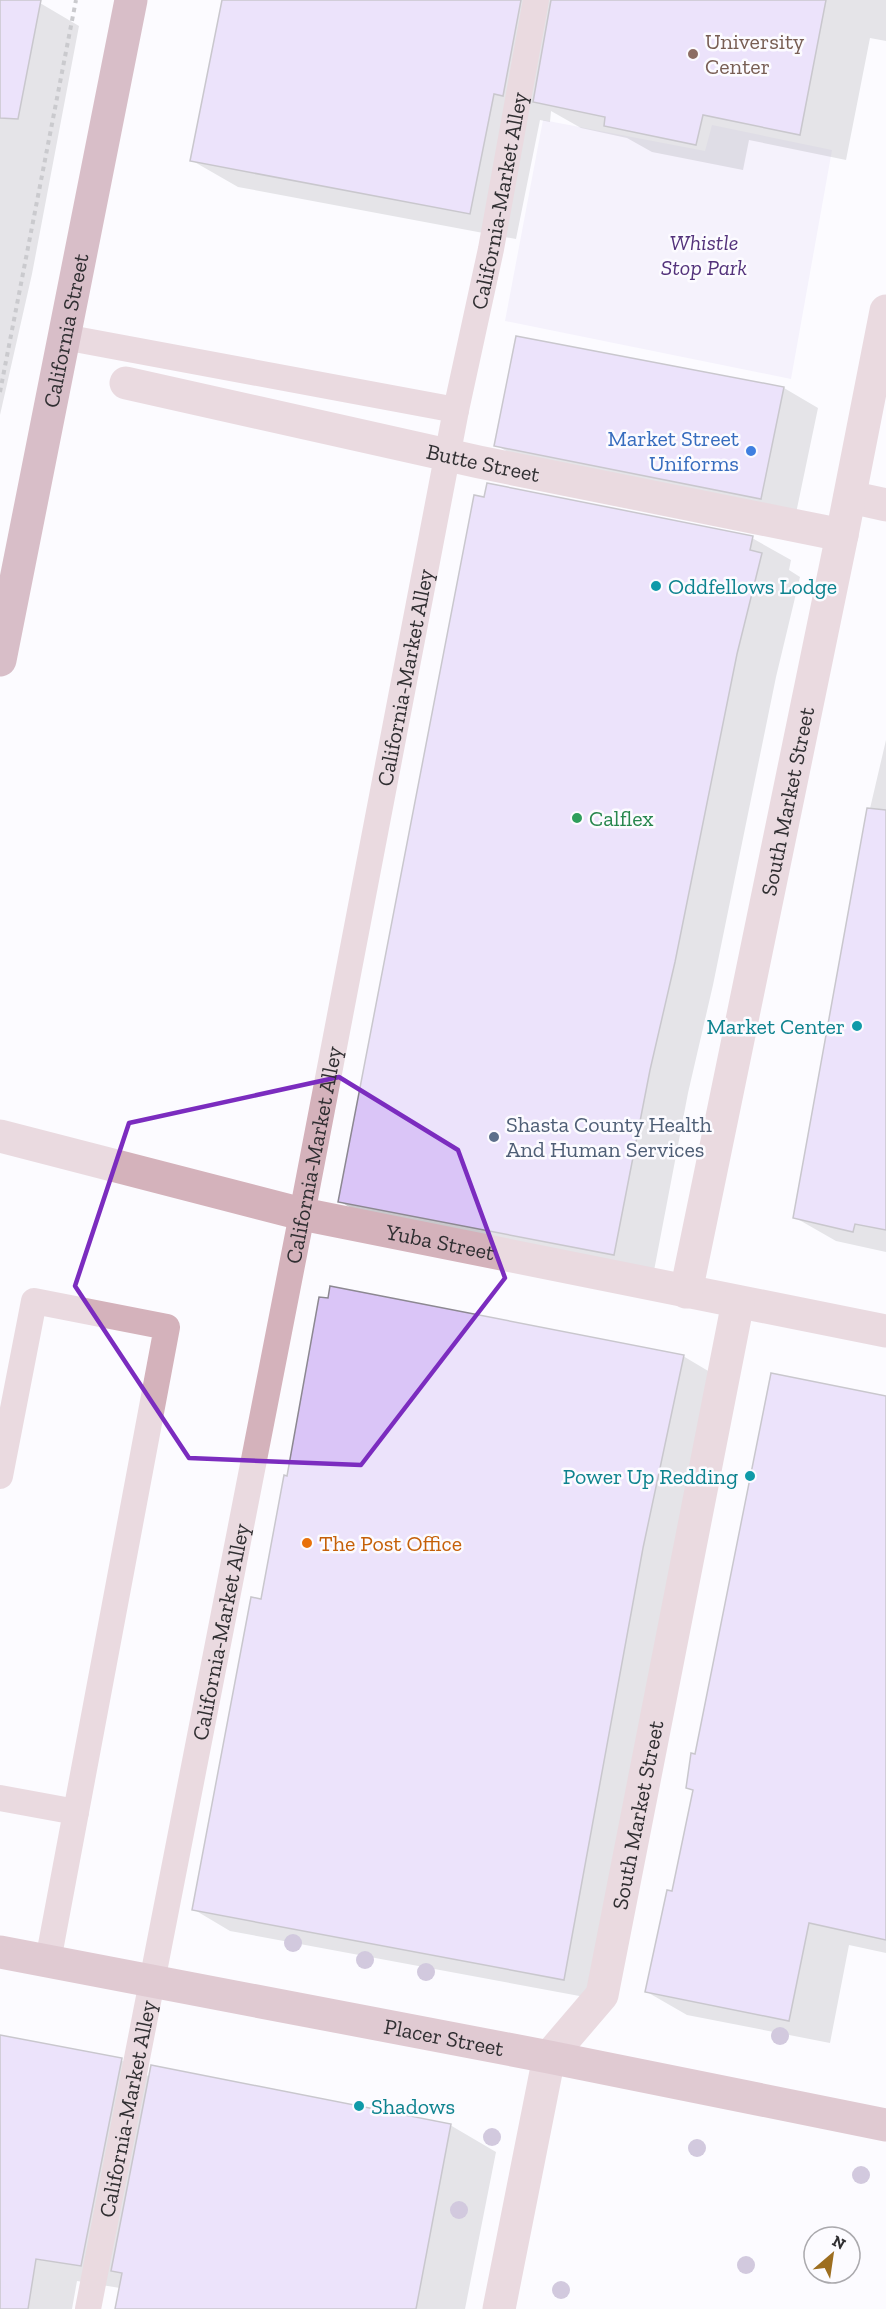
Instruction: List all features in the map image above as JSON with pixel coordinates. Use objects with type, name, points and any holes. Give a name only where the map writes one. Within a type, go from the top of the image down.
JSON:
[{"type":"main road","name":"California Street","points":[[0,660],[131,0]]},
{"type":"main road","name":"Placer Street","points":[[0,1952],[549,2057],[886,2125]]},
{"type":"street","name":"South Market Street","points":[[686,1292],[843,535],[886,311]]},
{"type":"street","name":"Butte Street","points":[[126,383],[447,455],[843,535]]},
{"type":"street","points":[[850,497],[886,505]]},
{"type":"street","name":"Yuba Street","points":[[0,1136],[302,1214],[886,1331]]},
{"type":"street","name":"South Market Street","points":[[499,2309],[549,2057],[602,1995],[738,1302]]},
{"type":"lane","name":"California-Market Alley","points":[[88,2309],[302,1214],[447,455],[493,237],[536,0]]},
{"type":"lane","points":[[64,337],[456,410]]},
{"type":"lane","points":[[0,1476],[34,1301],[167,1327],[48,1961]]},
{"type":"lane","points":[[0,1798],[76,1812]]},
{"type":"path","points":[[0,392],[76,0]]},
{"type":"highlighted area","points":[[339,1077],[458,1150],[505,1278],[361,1465],[189,1458],[75,1286],[129,1123]]},
{"type":"green space","name":"Whistle Stop Park","points":[[543,120],[705,151],[712,125],[832,150],[791,379],[505,321]]},
{"type":"building","points":[[0,0],[41,0],[18,119],[0,118]]},
{"type":"building","points":[[222,0],[521,0],[503,96],[494,94],[470,214],[190,161]]},
{"type":"building","points":[[551,0],[826,0],[800,135],[703,115],[696,145],[604,126],[605,117],[533,102]]},
{"type":"building","points":[[516,336],[784,387],[761,499],[494,446]]},
{"type":"building","points":[[487,483],[753,536],[750,550],[762,553],[737,654],[675,962],[650,1070],[614,1255],[338,1202],[474,495],[484,497]]},
{"type":"building","name":"Market Center","points":[[867,808],[886,810],[886,1230],[855,1224],[853,1232],[793,1218]]},
{"type":"building","points":[[330,1286],[684,1355],[643,1548],[564,1980],[192,1910],[251,1597],[261,1599],[284,1475],[287,1476],[319,1297],[328,1298]]},
{"type":"building","points":[[771,1373],[886,1396],[886,1940],[809,1923],[789,2021],[645,1992],[667,1890],[672,1891],[693,1790],[686,1788],[691,1753],[695,1754]]},
{"type":"building","points":[[0,2035],[122,2058],[81,2266],[36,2259],[28,2309],[0,2309]]},
{"type":"building","points":[[151,2065],[451,2124],[416,2309],[115,2309],[122,2273],[111,2271]]},
{"type":"place","name":"University Center","points":[[693,54]]},
{"type":"place","name":"Market Street Uniforms","points":[[751,451]]},
{"type":"place","name":"Oddfellows Lodge","points":[[656,586]]},
{"type":"place","name":"Calflex","points":[[577,818]]},
{"type":"place","name":"Market Center","points":[[857,1026]]},
{"type":"place","name":"Shasta County Health And Human Services","points":[[494,1137]]},
{"type":"place","name":"Power Up Redding","points":[[750,1476]]},
{"type":"place","name":"The Post Office","points":[[307,1543]]},
{"type":"place","name":"Shadows","points":[[359,2106]]}]
